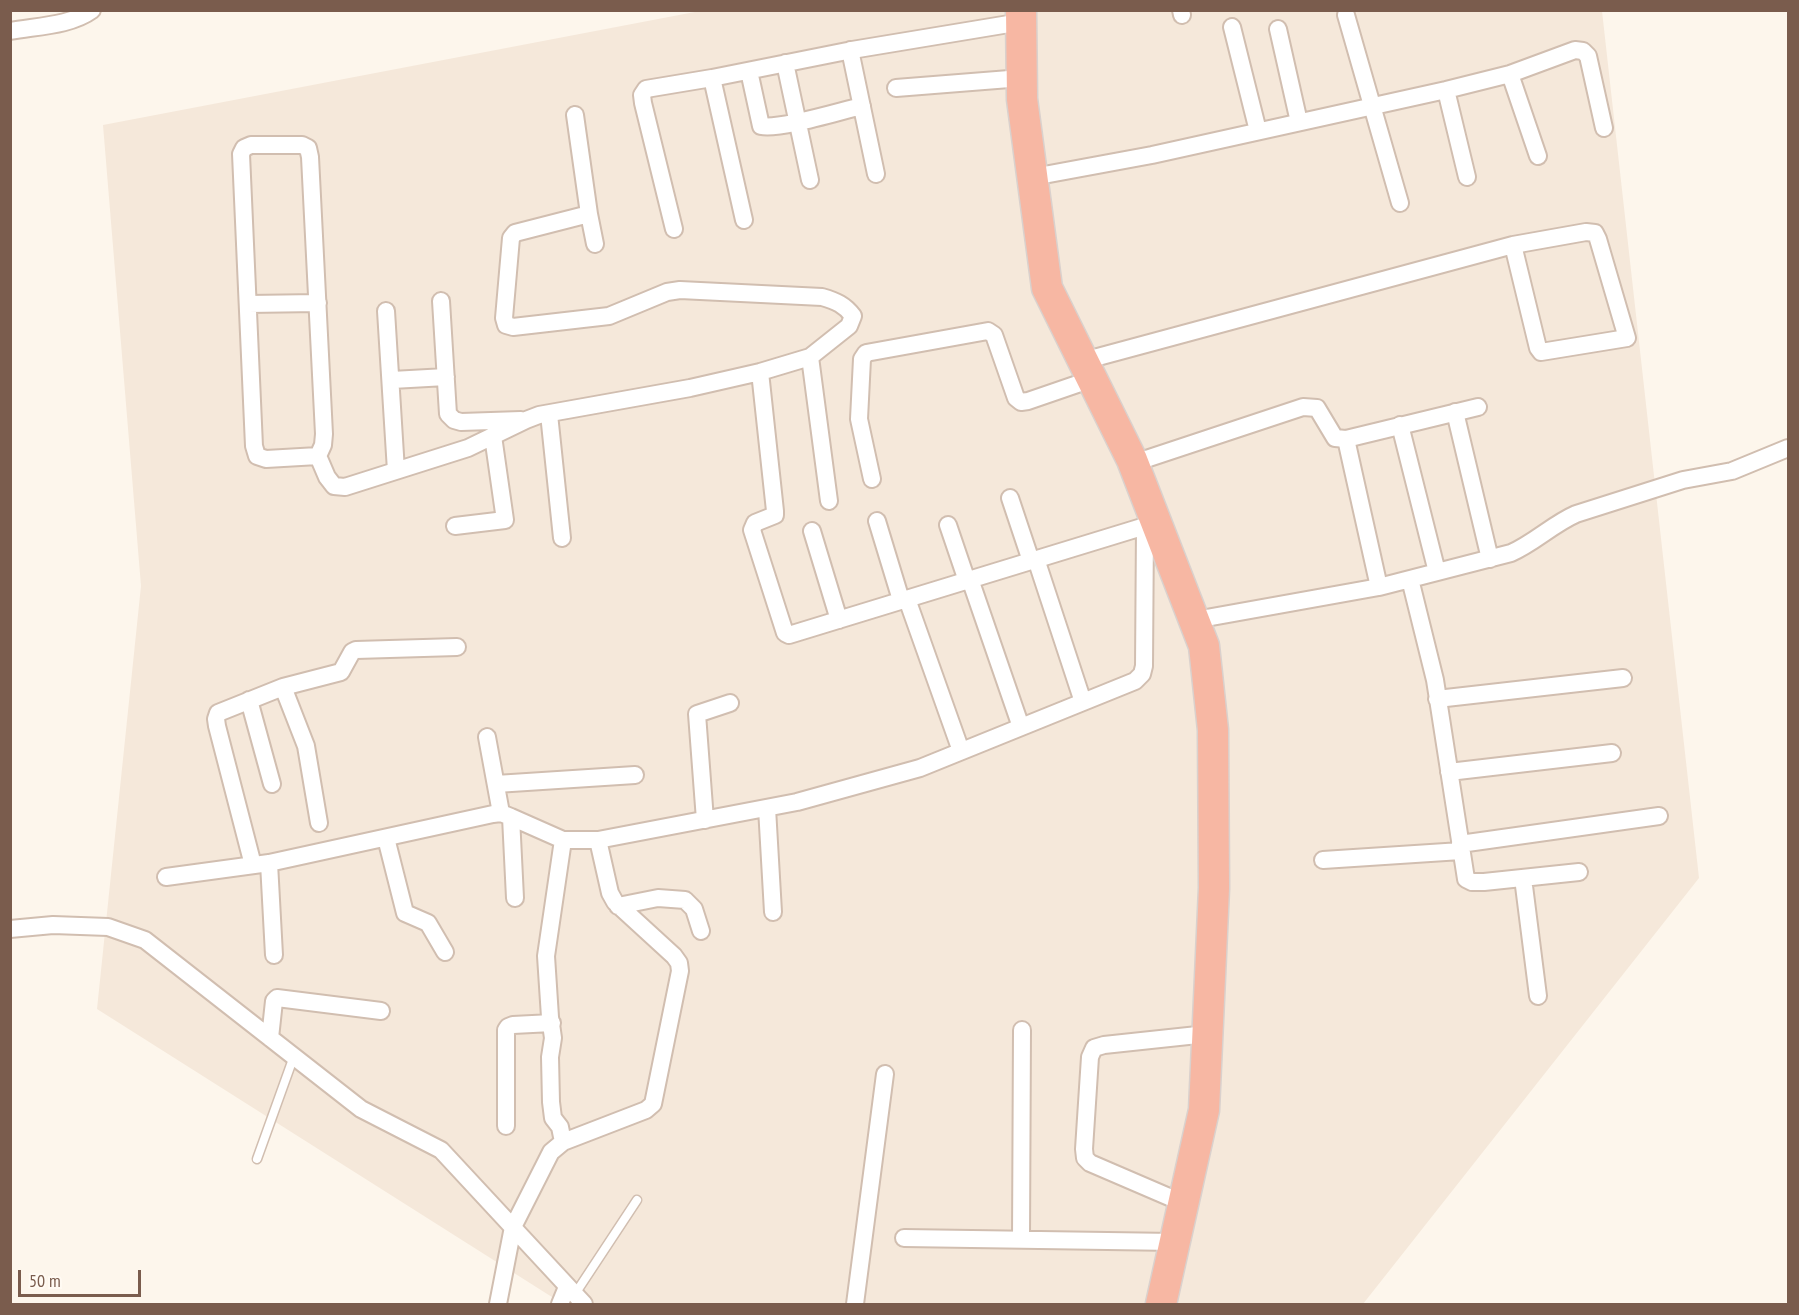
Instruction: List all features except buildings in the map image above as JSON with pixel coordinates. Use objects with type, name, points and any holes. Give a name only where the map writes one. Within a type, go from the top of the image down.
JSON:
[{"type":"highway","points":[[1021,16],[1022,99],[1047,288],[1134,463],[1151,524],[1195,620],[1204,646],[1213,730],[1214,888],[1204,1110],[1161,1305]]},
{"type":"street","points":[[10,31],[67,21],[82,17],[92,10]]},
{"type":"street","points":[[1346,15],[1400,203]]},
{"type":"street","points":[[674,229],[642,94],[646,89],[749,71],[1021,16]]},
{"type":"street","points":[[1232,27],[1258,131]]},
{"type":"street","points":[[1278,29],[1299,122]]},
{"type":"street","points":[[850,50],[876,174]]},
{"type":"street","points":[[1033,177],[1152,155],[1446,90],[1510,74],[1575,50],[1583,51],[1588,56],[1604,128]]},
{"type":"street","points":[[786,63],[810,180]]},
{"type":"street","points":[[749,71],[761,126],[798,122],[862,106]]},
{"type":"street","points":[[1510,74],[1538,156]]},
{"type":"street","points":[[712,78],[744,220]]},
{"type":"street","points":[[896,88],[1022,78]]},
{"type":"street","points":[[1446,90],[1467,177]]},
{"type":"street","points":[[576,115],[595,244]]},
{"type":"street","points":[[318,456],[266,459],[257,456],[254,446],[241,154],[244,148],[251,145],[302,145],[308,148],[324,434],[323,445],[318,456],[327,477],[334,486],[345,487],[468,448],[526,420],[690,388],[760,372],[810,357],[849,326],[853,316],[847,308],[822,297],[680,290],[667,292],[609,316],[513,327],[506,325],[504,318],[511,238],[514,233],[589,214]]},
{"type":"street","points":[[872,479],[859,411],[862,358],[866,353],[988,331],[994,335],[1016,398],[1021,402],[1028,401],[1088,370],[1513,245],[1586,232],[1595,233],[1627,338],[1541,352],[1538,348],[1513,245]]},
{"type":"street","points":[[441,301],[448,414],[454,420],[461,422],[526,420]]},
{"type":"street","points":[[248,304],[318,303]]},
{"type":"street","points":[[386,311],[396,471]]},
{"type":"street","points":[[810,357],[829,501]]},
{"type":"street","points":[[166,877],[261,864],[506,815],[563,840],[598,840],[811,799],[905,772],[962,751],[1135,681],[1142,674],[1151,524],[794,634],[786,633],[753,530],[755,523],[775,515],[760,372]]},
{"type":"street","points":[[392,380],[446,377]]},
{"type":"street","points":[[1134,463],[1302,407],[1317,408],[1335,438],[1346,439],[1478,407]]},
{"type":"street","points":[[1455,412],[1490,559]]},
{"type":"street","points":[[549,414],[562,538]]},
{"type":"street","points":[[1400,425],[1437,572]]},
{"type":"street","points":[[455,526],[505,520],[493,436]]},
{"type":"street","points":[[1346,439],[1379,586]]},
{"type":"street","points":[[1195,620],[1379,586],[1490,559],[1522,548],[1576,514],[1683,480],[1732,471],[1788,448]]},
{"type":"street","points":[[1011,498],[1083,702]]},
{"type":"street","points":[[877,522],[904,600],[962,751]]},
{"type":"street","points":[[948,525],[1021,727]]},
{"type":"street","points":[[812,531],[839,620]]},
{"type":"street","points":[[1410,579],[1437,699],[1466,879],[1472,882],[1579,872]]},
{"type":"street","points":[[274,955],[261,864],[216,719],[218,713],[283,687],[341,672],[351,652],[356,650],[457,647]]},
{"type":"street","points":[[1437,699],[1623,678]]},
{"type":"street","points":[[283,687],[308,754],[319,823]]},
{"type":"street","points":[[249,700],[272,784]]},
{"type":"street","points":[[705,820],[697,714],[730,703]]},
{"type":"street","points":[[487,737],[496,784],[506,815],[515,898]]},
{"type":"street","points":[[1449,772],[1612,753]]},
{"type":"street","points":[[496,784],[635,775]]},
{"type":"street","points":[[767,808],[773,912]]},
{"type":"street","points":[[1323,860],[1460,848],[1659,816]]},
{"type":"street","points":[[386,838],[405,913],[428,923],[446,952]]},
{"type":"street","points":[[562,1142],[560,1127],[553,1118],[551,1101],[550,1057],[553,1038],[546,947],[563,840]]},
{"type":"street","points":[[498,1305],[513,1227],[551,1152],[562,1142],[646,1110],[653,1104],[656,1096],[680,971],[679,963],[618,906],[610,893],[598,840]]},
{"type":"street","points":[[1523,878],[1538,996]]},
{"type":"street","points":[[618,906],[657,898],[685,900],[694,909],[701,932]]},
{"type":"street","points":[[10,929],[53,925],[108,927],[145,940],[361,1109],[441,1150],[575,1295],[560,1305]]},
{"type":"street","points":[[270,1038],[274,1001],[277,998],[381,1011]]},
{"type":"street","points":[[506,1126],[506,1030],[513,1025],[552,1023]]},
{"type":"street","points":[[1021,1239],[1022,1030]]},
{"type":"street","points":[[1183,1203],[1090,1163],[1085,1158],[1090,1057],[1094,1048],[1104,1045],[1207,1034]]},
{"type":"street","points":[[855,1305],[885,1074]]},
{"type":"street","points":[[904,1238],[1175,1242]]},
{"type":"lane","points":[[257,1159],[294,1056]]},
{"type":"lane","points":[[575,1295],[637,1200]]},
{"type":"shaded area","points":[[700,11],[1602,11],[1699,878],[1363,1304],[563,1304],[97,1009],[141,586],[103,125]]}]
